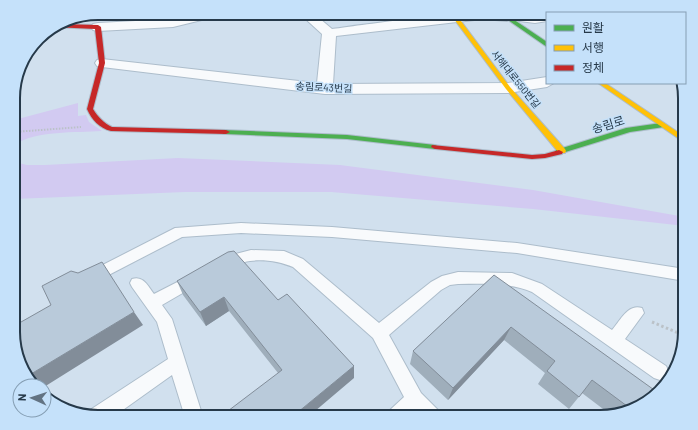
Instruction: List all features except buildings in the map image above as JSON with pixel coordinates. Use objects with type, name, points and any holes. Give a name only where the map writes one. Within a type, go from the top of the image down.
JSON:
[{"type":"street","points":[[68,26],[98,27],[173,23],[185,20]]},
{"type":"street","points":[[313,20],[329,33],[439,20]]},
{"type":"street","name":"서해대로550번길","points":[[457,20],[508,88],[562,151]]},
{"type":"street","points":[[511,20],[546,44]]},
{"type":"street","points":[[98,27],[102,63],[90,109],[98,122]]},
{"type":"street","points":[[325,89],[329,33]]},
{"type":"street","name":"송림로43번길","points":[[102,63],[325,89],[508,88],[546,82]]},
{"type":"street","name":"송림로","points":[[602,84],[678,136]]},
{"type":"street","name":"송림로","points":[[98,122],[125,130],[271,132],[347,137],[532,157],[545,156],[629,130],[661,125]]},
{"type":"lane","points":[[530,20],[541,20]]},
{"type":"lane","points":[[87,280],[180,232],[241,228],[332,232],[517,248],[678,274]]},
{"type":"lane","points":[[152,303],[228,260],[251,255],[284,256],[298,263],[379,333],[415,399],[425,410]]},
{"type":"lane","points":[[379,333],[436,286],[447,280],[458,278],[512,279],[524,282],[537,288],[660,372]]},
{"type":"lane","points":[[137,282],[164,319],[192,410]]},
{"type":"lane","points":[[614,340],[636,313]]},
{"type":"lane","points":[[107,410],[177,362]]},
{"type":"lane","points":[[404,410],[415,399]]},
{"type":"path","points":[[20,131],[98,122]]},
{"type":"path","points":[[636,313],[661,327],[678,332]]},
{"type":"shaded area","points":[[78,103],[78,116],[86,115],[89,122],[102,131],[56,133],[33,137],[20,142],[20,118]]},
{"type":"shaded area","points":[[178,158],[340,165],[533,190],[678,216],[678,225],[533,209],[331,192],[185,192],[20,199],[20,163],[45,165]]},
{"type":"traffic: fast","points":[[511,20],[546,44]]},
{"type":"traffic: fast","points":[[559,152],[629,130],[661,125]]},
{"type":"traffic: fast","points":[[226,132],[347,137],[435,147]]},
{"type":"traffic: slow","points":[[457,20],[508,88],[562,151]]},
{"type":"traffic: slow","points":[[602,84],[678,136]]},
{"type":"traffic: jam","points":[[68,26],[98,27],[102,63],[90,109],[101,124],[111,129],[226,132]]},
{"type":"traffic: jam","points":[[435,147],[532,157],[545,156],[559,152]]}]
